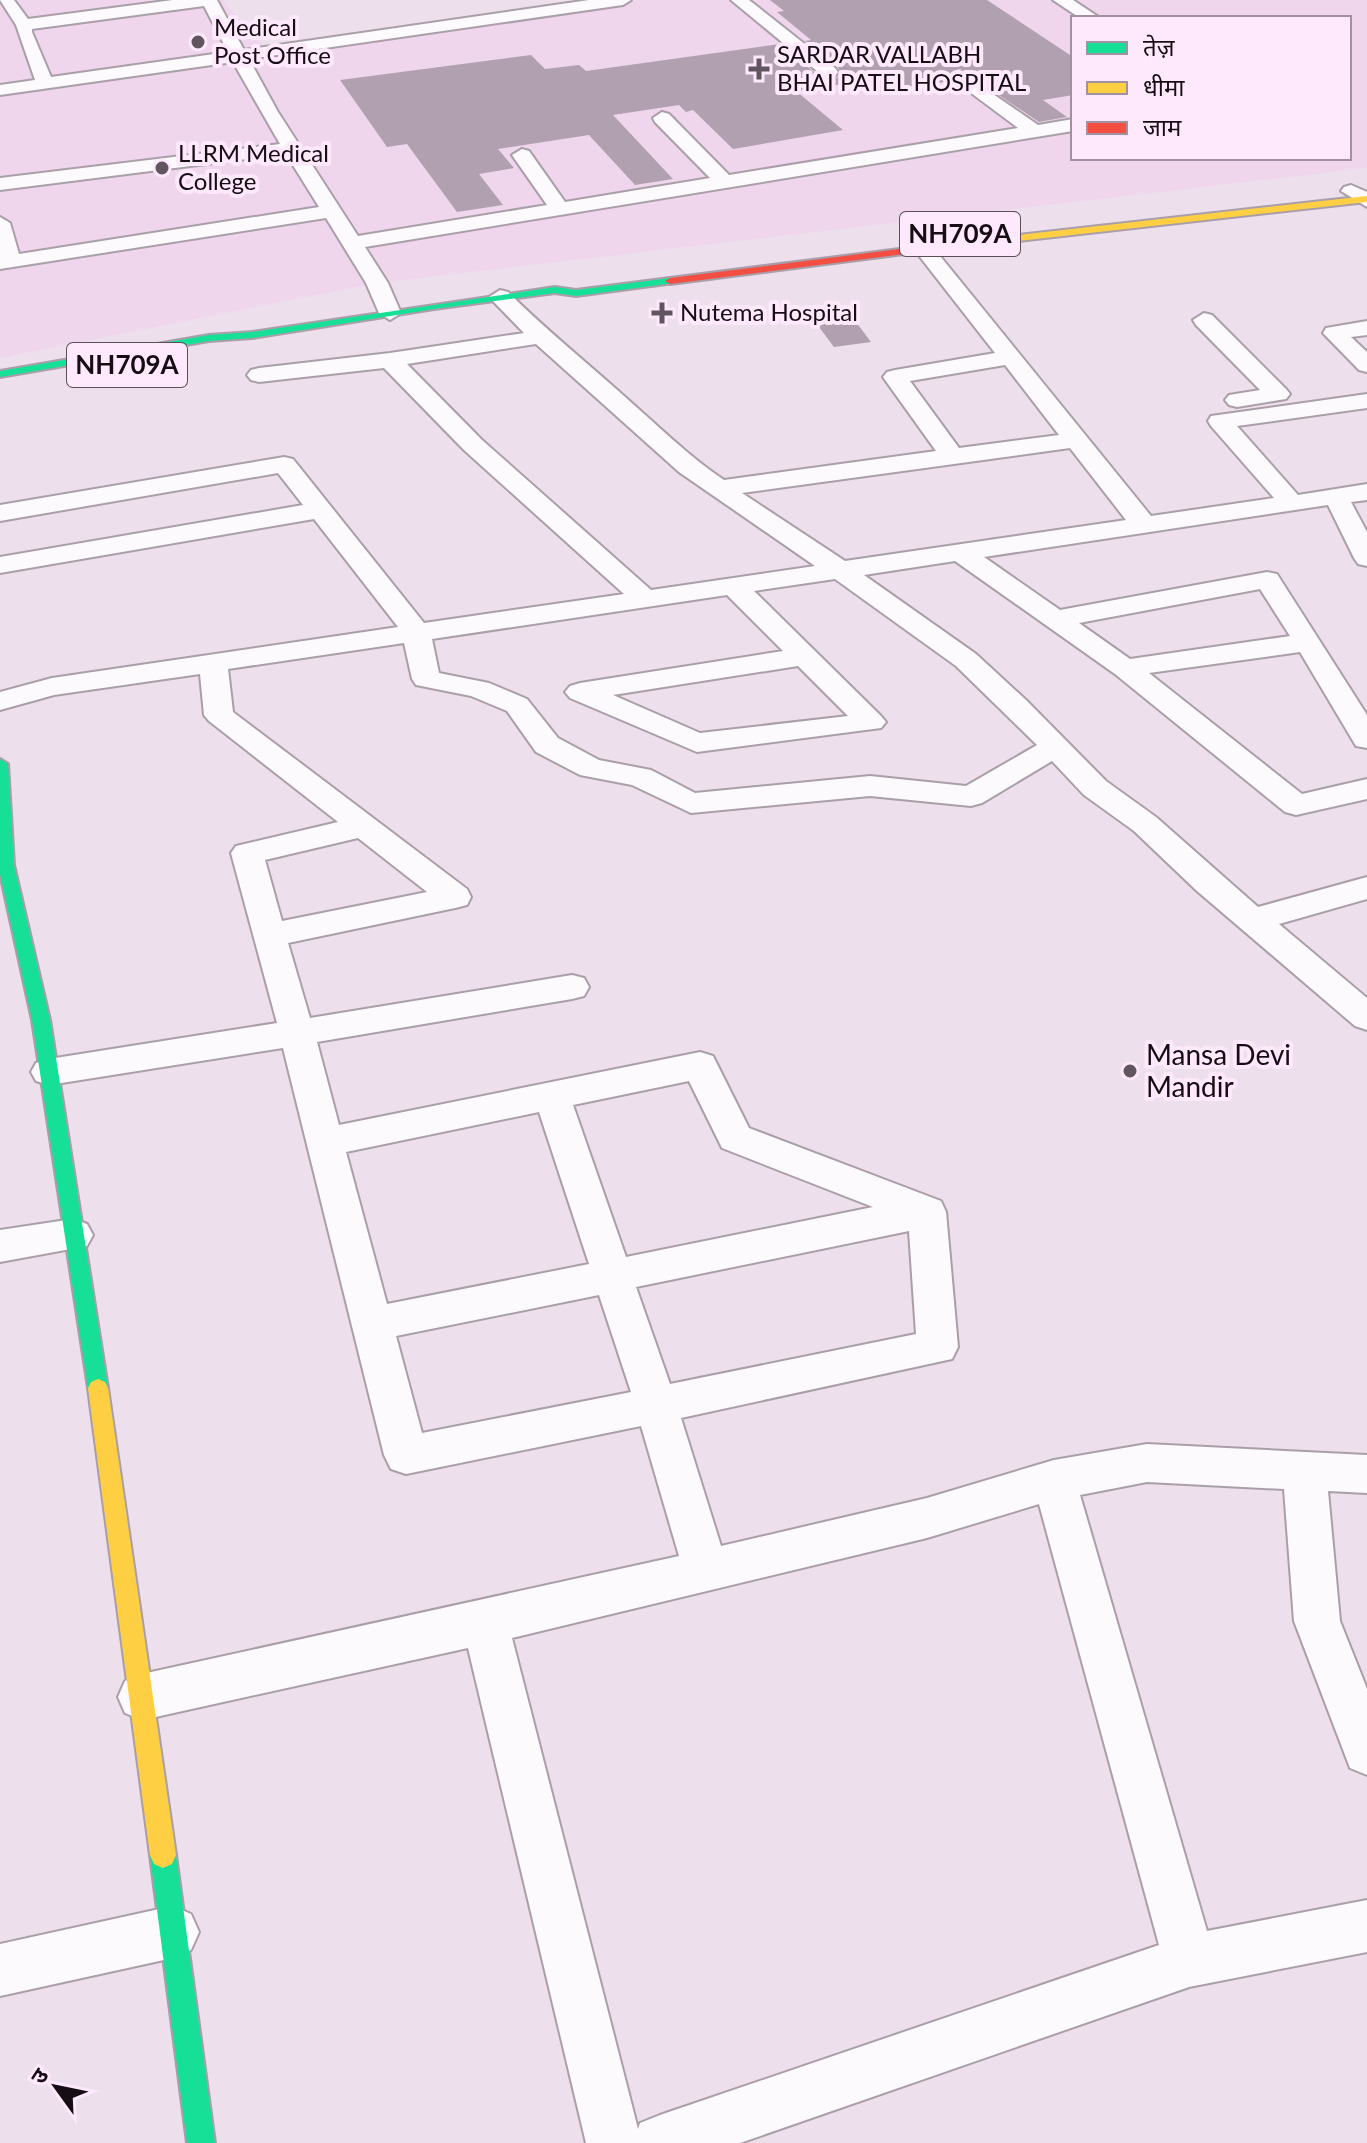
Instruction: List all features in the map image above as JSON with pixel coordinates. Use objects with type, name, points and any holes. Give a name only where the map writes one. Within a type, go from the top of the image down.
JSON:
[{"type":"main road","name":"NH709A","points":[[0,374],[209,338],[252,335],[555,290],[572,282],[1363,196]]},
{"type":"main road","name":"NH709A","points":[[0,388],[221,349],[252,335]]},
{"type":"main road","points":[[0,764],[12,944],[49,1072],[121,1537],[201,2143]]},
{"type":"street","points":[[6,0],[24,25],[45,83]]},
{"type":"street","points":[[24,25],[209,0],[235,54],[377,283],[390,313]]},
{"type":"street","points":[[0,90],[623,0]]},
{"type":"street","points":[[739,0],[829,72]]},
{"type":"street","points":[[1061,0],[1089,16]]},
{"type":"street","points":[[961,77],[1035,132]]},
{"type":"street","points":[[662,118],[725,182]]},
{"type":"street","points":[[352,243],[1071,125]]},
{"type":"street","points":[[0,184],[292,148]]},
{"type":"street","points":[[522,155],[560,209]]},
{"type":"street","points":[[0,223],[5,262],[332,211]]},
{"type":"street","points":[[920,244],[1144,525]]},
{"type":"street","points":[[500,297],[540,337],[688,467],[966,660],[1095,788],[1145,824],[1367,1017]]},
{"type":"street","points":[[1204,320],[1278,394],[1224,401],[1242,418]]},
{"type":"street","points":[[1367,328],[1334,333],[1367,365]]},
{"type":"street","points":[[259,375],[390,360],[540,337]]},
{"type":"street","points":[[953,457],[895,377],[1008,358]]},
{"type":"street","points":[[390,360],[473,445],[644,598]]},
{"type":"street","points":[[1292,503],[1220,421],[1367,401]]},
{"type":"street","points":[[720,488],[1075,440]]},
{"type":"street","points":[[0,513],[284,464],[416,632],[426,679],[479,689],[517,705],[547,745],[591,768],[640,777],[691,803],[870,786],[971,796],[1055,747]]},
{"type":"street","points":[[0,701],[52,687],[1367,492]]},
{"type":"street","points":[[1336,497],[1367,558]]},
{"type":"street","points":[[0,565],[320,510]]},
{"type":"street","points":[[960,552],[1125,668],[1296,805],[1367,789]]},
{"type":"street","points":[[1055,619],[1267,580],[1367,739]]},
{"type":"street","points":[[732,585],[871,722],[697,743],[580,692],[804,656]]},
{"type":"street","points":[[1125,668],[1308,642]]},
{"type":"street","points":[[213,663],[219,715],[455,897],[269,935]]},
{"type":"street","points":[[364,827],[247,853],[406,1455],[937,1347],[927,1212]]},
{"type":"street","points":[[1252,920],[1367,888]]},
{"type":"street","points":[[49,1072],[572,987]]},
{"type":"street","points":[[325,1142],[700,1065],[735,1138],[927,1212]]},
{"type":"street","points":[[552,1096],[656,1405],[706,1571]]},
{"type":"street","points":[[372,1324],[927,1212]]},
{"type":"street","points":[[0,1246],[73,1235]]},
{"type":"street","points":[[142,1697],[706,1571],[927,1518],[1054,1480],[1147,1463],[1367,1474]]},
{"type":"street","points":[[1304,1470],[1317,1621],[1367,1751]]},
{"type":"street","points":[[1054,1480],[1189,1961]]},
{"type":"street","points":[[485,1622],[614,2143]]},
{"type":"street","points":[[660,2143],[1189,1961],[1367,1926]]},
{"type":"street","points":[[0,1970],[173,1932]]},
{"type":"shaded area","points":[[0,0],[222,0],[270,53],[638,0],[1367,0],[1367,168],[377,283],[0,358]]},
{"type":"building","points":[[770,0],[987,0],[1071,56],[1071,95],[1043,100],[1067,117],[1039,122],[960,69],[953,71],[949,77],[951,81],[879,92],[864,81],[796,91],[843,130],[733,149],[693,110],[686,112],[679,105],[613,115],[673,179],[635,185],[589,135],[498,149],[514,168],[479,174],[503,205],[457,212],[407,144],[387,147],[340,80],[531,55],[545,69],[579,65],[586,71],[780,44],[821,78],[837,78],[841,72],[837,66],[805,41],[811,40],[777,12],[784,11]]},
{"type":"building","points":[[844,306],[871,342],[834,347],[807,311]]},
{"type":"traffic: fast","points":[[0,374],[209,338],[252,335],[434,306],[555,290],[576,293],[670,281]]},
{"type":"traffic: fast","points":[[0,764],[6,865],[41,1020],[98,1388]]},
{"type":"traffic: fast","points":[[163,1855],[201,2143]]},
{"type":"traffic: slow","points":[[955,245],[1367,199]]},
{"type":"traffic: slow","points":[[98,1388],[163,1855]]},
{"type":"traffic: jam","points":[[670,281],[955,245]]},
{"type":"place","name":"Medical Post Office","points":[[198,42]]},
{"type":"place","name":"SARDAR VALLABH BHAI PATEL HOSPITAL","points":[[759,69]]},
{"type":"place","name":"LLRM Medical College","points":[[162,168]]},
{"type":"place","name":"Nutema Hospital","points":[[662,313]]},
{"type":"place","name":"Mansa Devi Mandir","points":[[1130,1071]]}]
